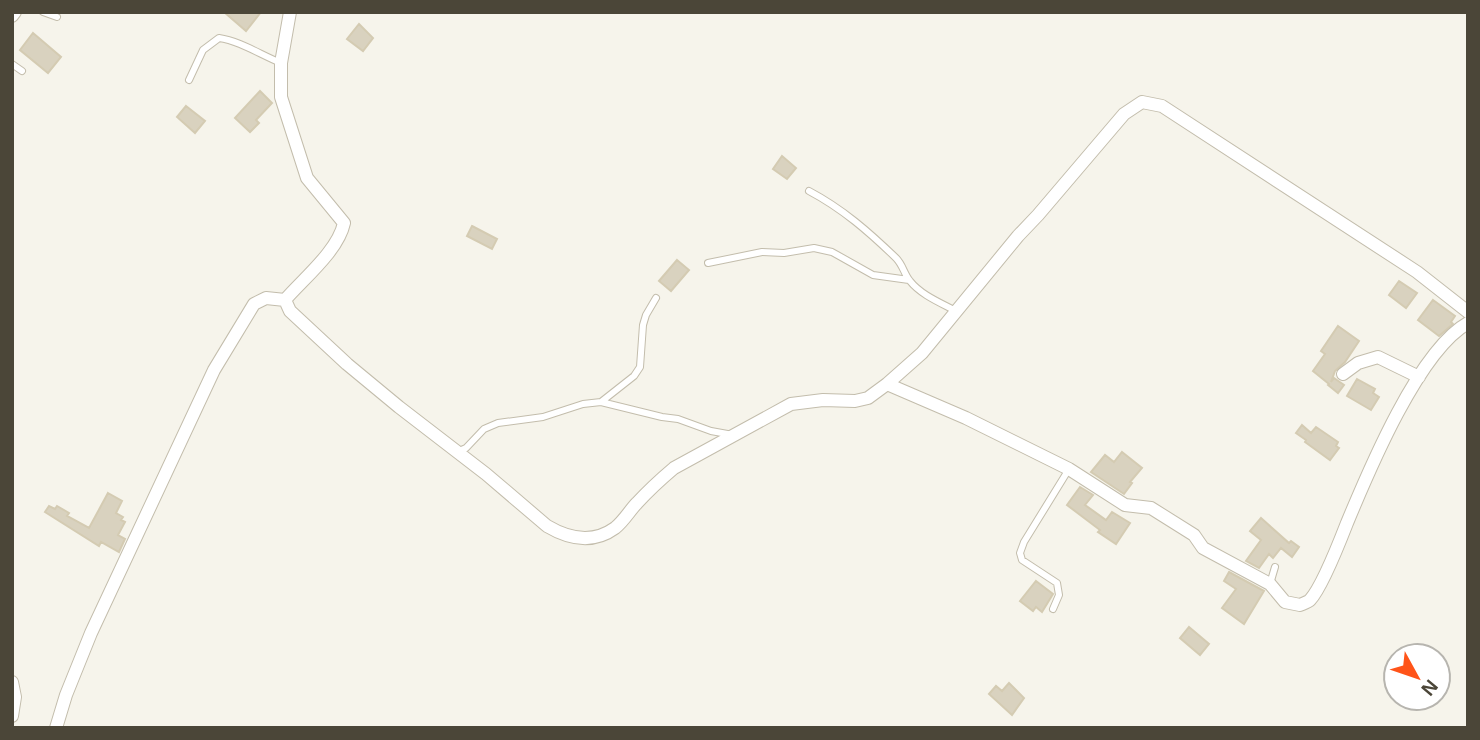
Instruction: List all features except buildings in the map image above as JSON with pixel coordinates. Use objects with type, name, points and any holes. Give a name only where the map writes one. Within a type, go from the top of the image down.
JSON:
[{"type":"street","points":[[285,300],[334,245],[342,233],[344,223],[307,178],[281,97],[281,63],[290,12]]},
{"type":"street","points":[[285,300],[290,312],[347,364],[455,453],[548,526],[567,537],[588,538],[597,537],[617,527],[667,474],[791,404],[823,400],[855,401],[868,398],[887,384],[922,353],[1124,114],[1142,102],[1162,106],[1417,272],[1468,312]]},
{"type":"street","points":[[55,728],[91,633],[214,370],[254,304],[265,298],[285,300]]},
{"type":"street","points":[[887,384],[966,418],[1069,469],[1125,505],[1152,508],[1194,535],[1202,548],[1270,584],[1285,602],[1300,605],[1309,601],[1335,551],[1407,395],[1443,343],[1457,329],[1468,323]]},
{"type":"street","points":[[1343,374],[1358,363],[1378,357],[1419,377]]},
{"type":"street","points":[[12,682],[15,697],[12,716]]},
{"type":"lane","points":[[43,12],[57,17]]},
{"type":"lane","points":[[189,80],[203,50],[219,38],[236,42],[281,63]]},
{"type":"lane","points":[[12,64],[22,71]]},
{"type":"lane","points":[[810,191],[840,209],[899,260],[909,280],[918,289],[956,311]]},
{"type":"lane","points":[[708,263],[762,252],[784,253],[814,248],[832,252],[873,275],[909,280]]},
{"type":"lane","points":[[600,402],[634,376],[640,367],[643,325],[656,298]]},
{"type":"lane","points":[[455,453],[466,448],[484,429],[498,423],[542,417],[583,404],[600,402],[662,418],[678,419],[733,435]]},
{"type":"lane","points":[[1053,609],[1059,595],[1057,583],[1023,560],[1020,553],[1069,469]]},
{"type":"lane","points":[[1270,584],[1275,567]]}]
